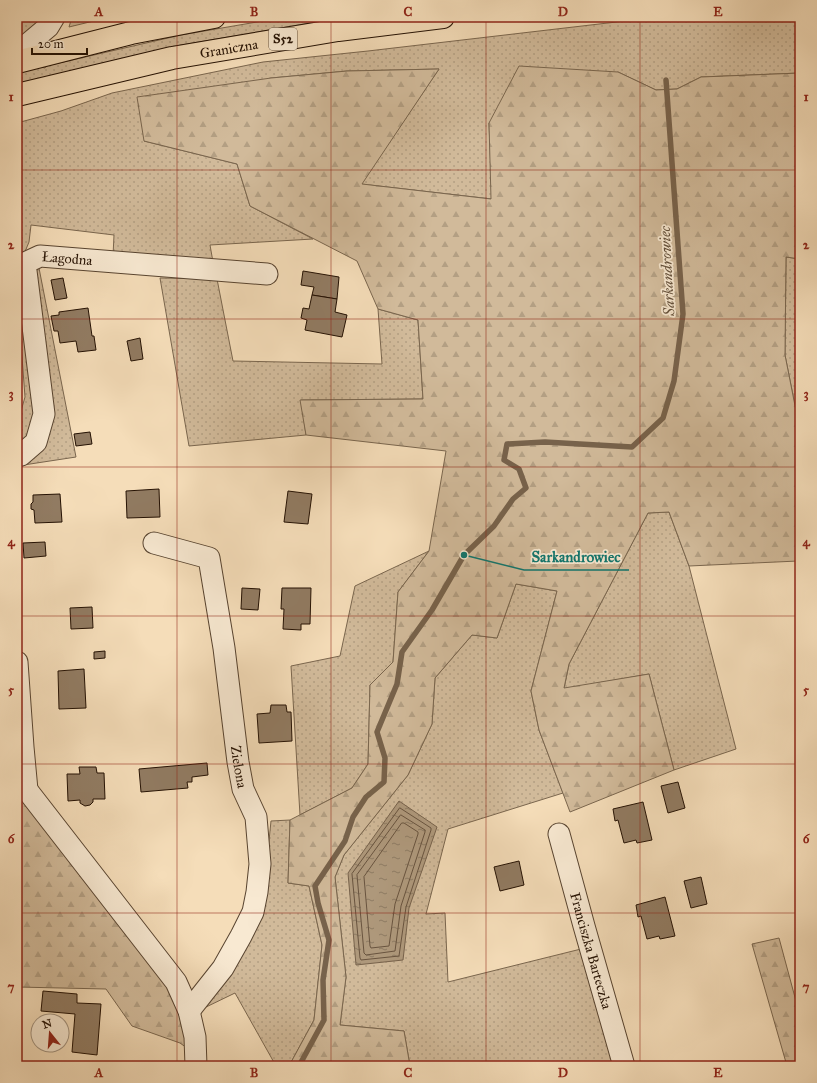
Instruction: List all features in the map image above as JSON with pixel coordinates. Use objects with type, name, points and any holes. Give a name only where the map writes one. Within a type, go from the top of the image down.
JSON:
[{"type":"highway","points":[[17,62],[130,33],[214,17]]},
{"type":"highway","name":"Graniczna","points":[[17,95],[172,58],[338,30],[443,17]]},
{"type":"street","points":[[17,53],[48,27],[54,17]]},
{"type":"street","name":"Łagodna","points":[[17,456],[21,455],[36,442],[44,414],[25,263],[40,256],[267,274]]},
{"type":"street","name":"Zielona","points":[[154,543],[209,558],[224,648],[238,762],[243,790],[256,817],[260,864],[253,912],[223,968],[189,1011]]},
{"type":"street","points":[[17,662],[23,746],[22,786],[176,982],[189,1011],[195,1037],[196,1066]]},
{"type":"street","name":"Franciszka Barteczka","points":[[559,834],[624,1066]]},
{"type":"green space","points":[[17,17],[39,17],[39,22],[35,29],[17,38]]},
{"type":"green space","points":[[72,17],[110,17],[69,27]]},
{"type":"green space","points":[[286,17],[345,17],[181,45],[17,85],[17,73],[41,67],[45,68],[46,66],[181,35]]},
{"type":"green space","points":[[687,17],[800,17],[800,73],[701,77],[677,89],[656,90],[618,72],[489,123],[492,199],[361,184],[439,69],[347,71],[271,78],[144,141],[237,164],[250,206],[313,239],[210,245],[213,262],[113,256],[114,235],[31,225],[29,242],[22,259],[38,410],[31,435],[17,447],[17,425],[25,397],[17,291],[17,123],[61,111],[112,93],[263,62],[642,19]]},
{"type":"green space","points":[[519,66],[618,72],[656,90],[677,89],[701,77],[800,73],[800,259],[786,257],[785,355],[800,431],[800,568],[798,561],[689,566],[669,512],[648,513],[569,664],[564,688],[649,674],[674,770],[570,812],[539,730],[531,691],[557,591],[516,584],[497,638],[472,635],[435,678],[432,724],[408,775],[344,855],[335,877],[346,977],[340,1025],[404,1031],[410,1066],[289,1066],[314,1020],[322,945],[309,886],[288,883],[290,820],[352,788],[368,764],[370,685],[393,662],[398,592],[429,551],[446,451],[306,435],[300,400],[423,399],[418,320],[378,309],[357,261],[250,206],[237,164],[144,141],[137,97],[271,78],[347,71],[439,69],[362,184],[491,199],[489,123]]},
{"type":"green space","points":[[786,257],[800,259],[800,431],[785,355]]},
{"type":"green space","points":[[38,263],[76,457],[17,466],[42,439],[32,279]]},
{"type":"green space","points":[[160,278],[217,279],[233,361],[382,364],[378,309],[418,320],[423,399],[301,400],[306,435],[189,446]]},
{"type":"green space","points":[[669,512],[689,566],[736,749],[674,770],[649,674],[564,689],[569,664],[648,513]]},
{"type":"green space","points":[[429,551],[398,592],[393,662],[370,685],[368,764],[352,788],[300,815],[291,666],[340,656],[355,586]]},
{"type":"green space","points":[[516,584],[557,591],[531,691],[539,730],[563,793],[448,829],[426,914],[445,913],[448,982],[581,949],[615,1066],[410,1066],[404,1031],[340,1025],[346,977],[335,877],[344,855],[408,775],[432,724],[435,678],[472,635],[497,638]]},
{"type":"green space","points":[[17,790],[169,986],[184,1020],[191,1051],[180,1043],[132,1026],[106,989],[17,987]]},
{"type":"green space","points":[[290,820],[288,883],[309,886],[322,945],[314,1020],[289,1066],[276,1066],[235,993],[204,1008],[263,900],[271,821]]},
{"type":"green space","points":[[779,938],[800,1016],[800,1066],[787,1066],[752,944]]},
{"type":"water","points":[[399,801],[437,827],[409,908],[403,960],[356,965],[348,873]]},
{"type":"building","points":[[303,271],[339,277],[337,299],[312,295],[314,287],[301,285]]},
{"type":"building","points":[[63,278],[67,298],[55,300],[51,280]]},
{"type":"building","points":[[312,295],[337,299],[335,312],[347,315],[342,337],[305,330],[307,320],[301,318],[303,308],[309,309]]},
{"type":"building","points":[[88,308],[92,336],[94,336],[96,350],[78,352],[76,341],[60,343],[58,331],[54,331],[51,316],[59,315],[59,312]]},
{"type":"building","points":[[140,338],[143,359],[131,361],[127,341]]},
{"type":"building","points":[[90,432],[92,444],[76,446],[74,434]]},
{"type":"building","points":[[159,489],[160,517],[127,518],[126,491]]},
{"type":"building","points":[[288,491],[312,494],[308,524],[284,522]]},
{"type":"building","points":[[60,494],[62,522],[35,523],[34,510],[31,509],[33,495]]},
{"type":"building","points":[[45,542],[46,556],[24,558],[23,543]]},
{"type":"building","points":[[242,588],[260,589],[258,610],[241,609]]},
{"type":"building","points":[[282,588],[311,588],[310,624],[301,624],[301,630],[283,629],[284,609],[281,609]]},
{"type":"building","points":[[92,607],[93,628],[71,629],[70,608]]},
{"type":"building","points":[[105,651],[105,658],[94,659],[94,652]]},
{"type":"building","points":[[84,669],[86,708],[59,709],[58,671]]},
{"type":"building","points":[[271,705],[286,705],[287,712],[291,712],[292,741],[259,743],[257,714],[270,713]]},
{"type":"building","points":[[207,763],[208,775],[192,777],[192,782],[187,782],[188,788],[141,792],[139,769]]},
{"type":"building","points":[[79,767],[96,767],[97,773],[104,773],[105,799],[93,799],[93,802],[90,805],[85,806],[80,803],[80,800],[68,801],[67,774],[80,774]]},
{"type":"building","points":[[678,782],[685,808],[668,813],[661,786]]},
{"type":"building","points":[[643,802],[652,840],[637,843],[636,840],[624,843],[618,820],[615,821],[613,809]]},
{"type":"building","points":[[519,861],[524,885],[500,891],[494,867]]},
{"type":"building","points":[[701,877],[707,904],[691,908],[684,881]]},
{"type":"building","points":[[665,897],[675,936],[660,939],[659,936],[647,939],[641,916],[638,917],[636,905]]},
{"type":"building","points":[[43,991],[77,994],[77,1003],[101,1004],[97,1055],[72,1052],[75,1014],[41,1011]]},
{"type":"waterway","name":"Sarkandrowiec","points":[[299,1066],[324,1020],[323,980],[329,940],[318,903],[315,886],[345,841],[353,817],[366,797],[384,782],[385,758],[377,732],[397,684],[402,652],[432,610],[464,555],[494,526],[513,499],[526,488],[519,469],[504,460],[507,444],[545,442],[632,447],[663,418],[674,381],[683,314],[666,80]]},
{"type":"place","name":"Sarkandrowiec","points":[[464,555]]}]
